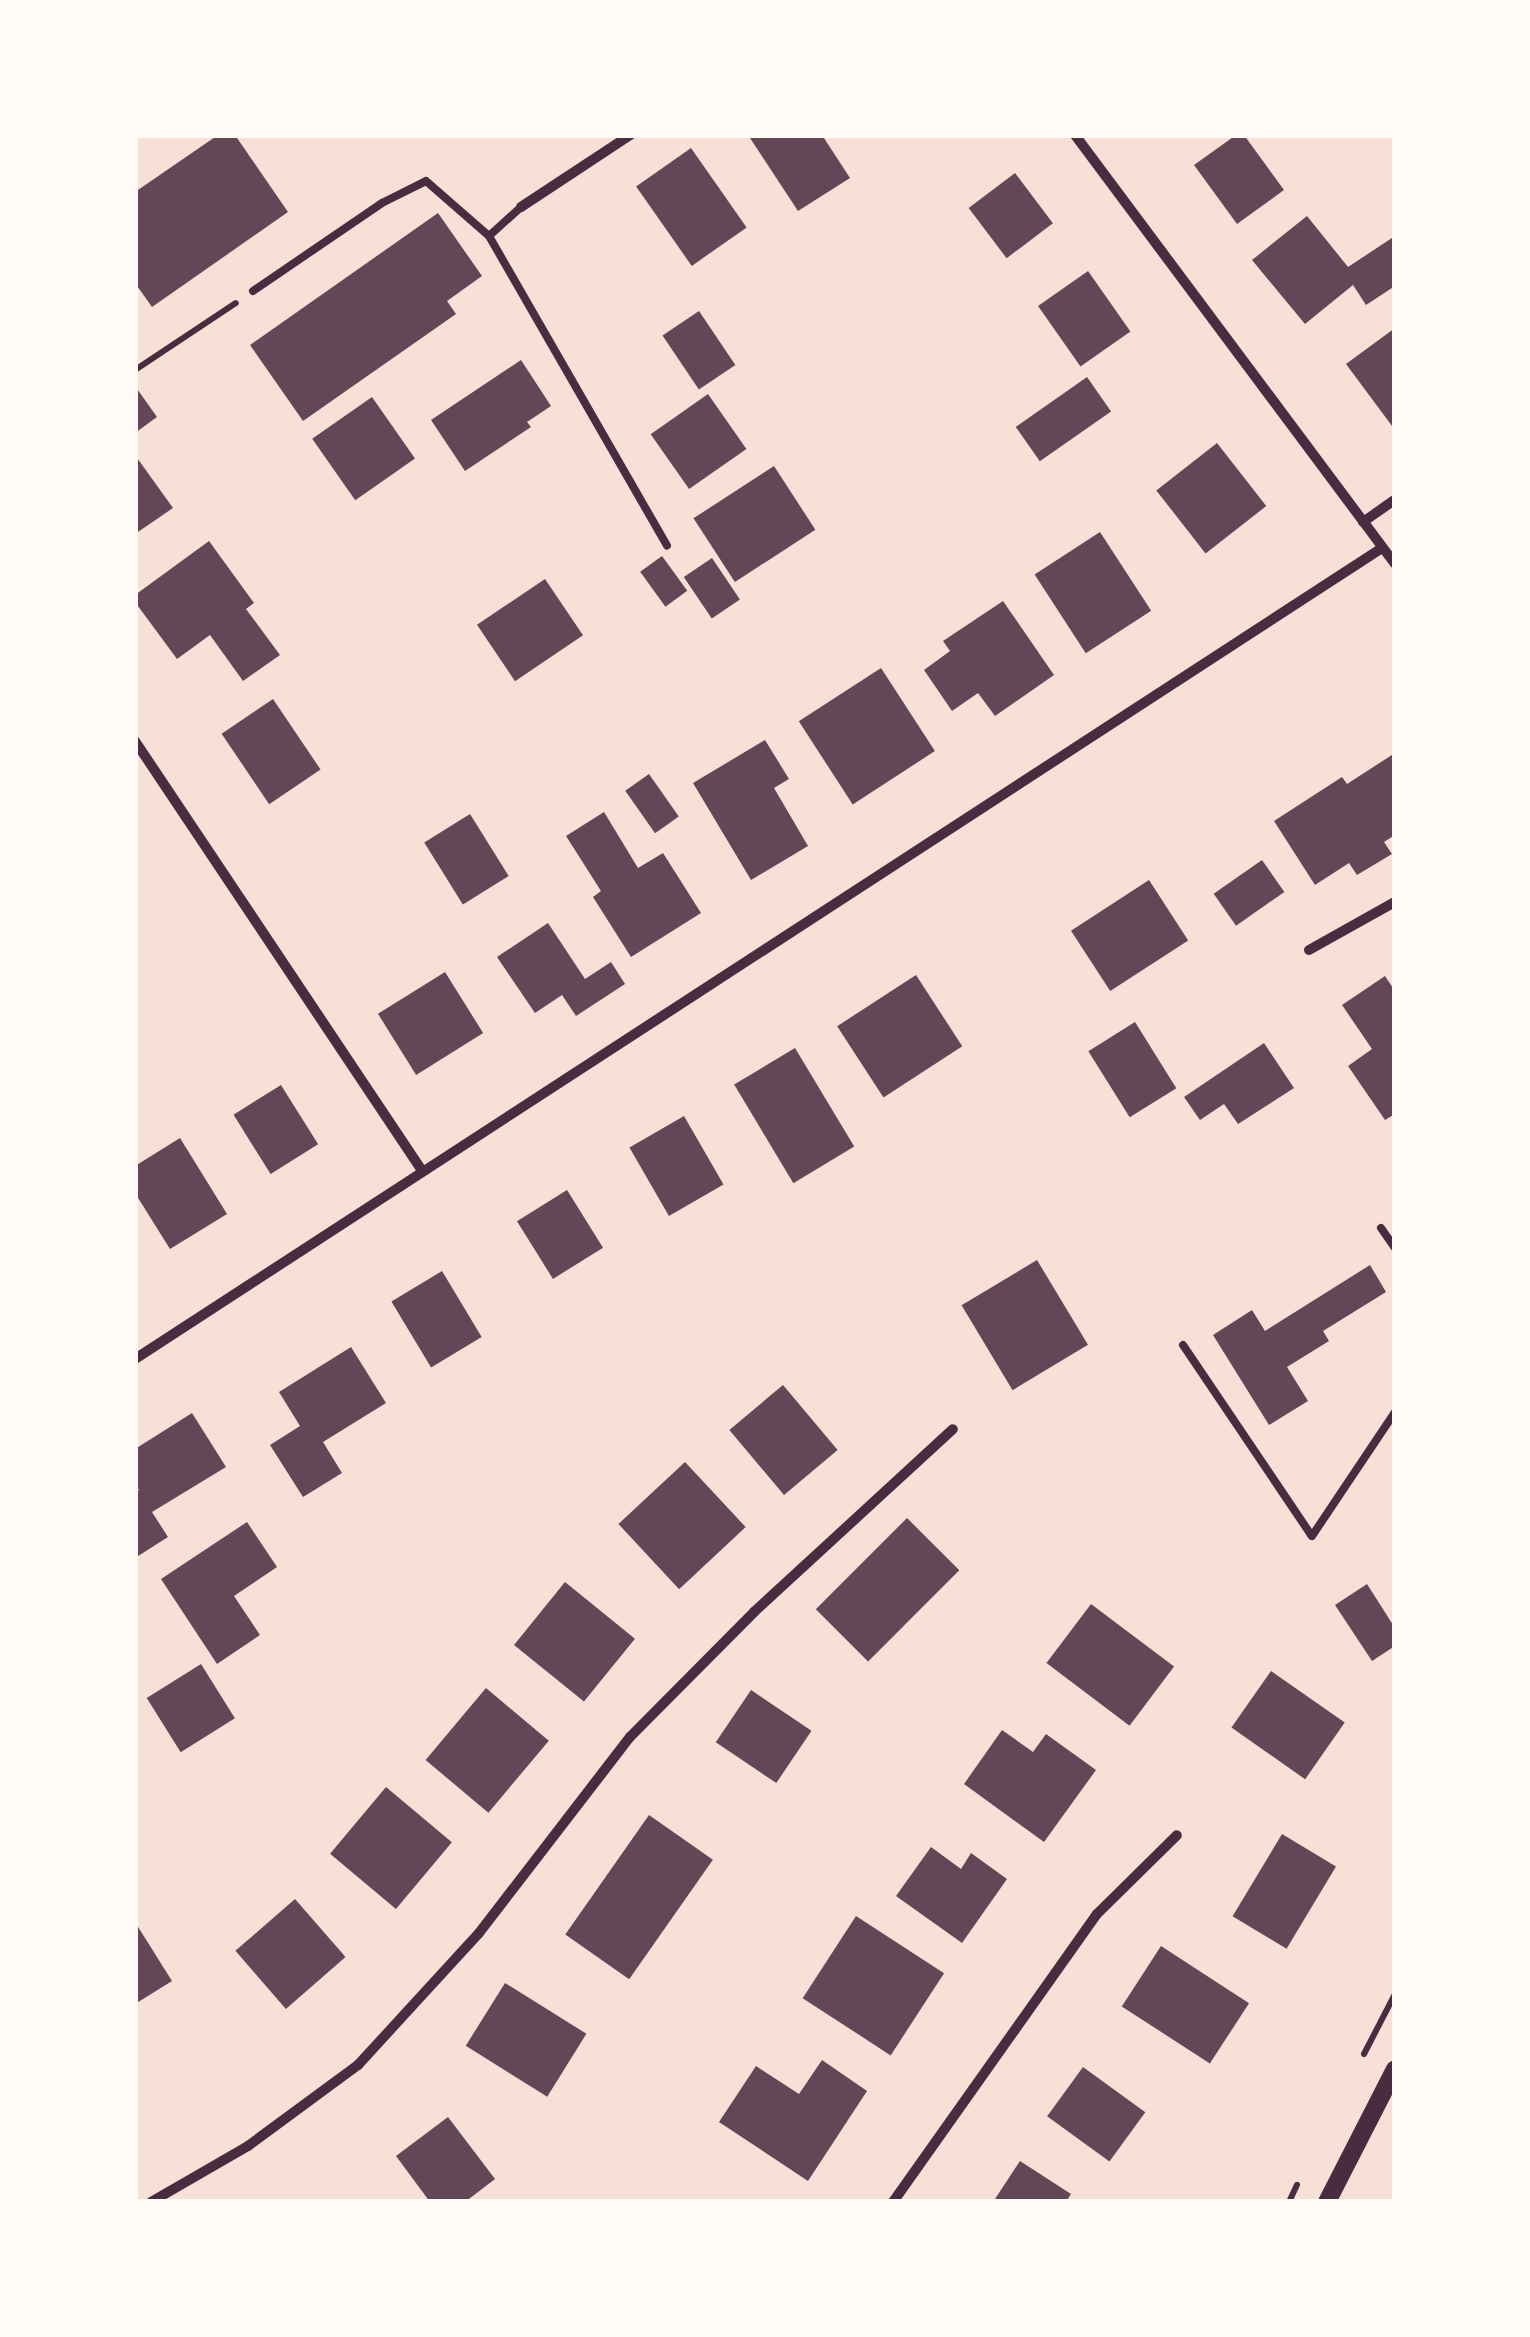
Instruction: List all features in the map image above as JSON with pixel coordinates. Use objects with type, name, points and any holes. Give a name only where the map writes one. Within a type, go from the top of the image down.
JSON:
[{"type":"street","points":[[521,207],[630,135]]},
{"type":"street","points":[[1076,135],[1395,564]]},
{"type":"street","points":[[1363,522],[1395,500]]},
{"type":"street","points":[[135,1358],[420,1169],[1382,548]]},
{"type":"street","points":[[135,741],[420,1169]]},
{"type":"street","points":[[1309,950],[1395,902]]},
{"type":"street","points":[[151,2202],[248,2146],[358,2064],[478,1933],[630,1736],[754,1612],[953,1430]]},
{"type":"street","points":[[893,2202],[1097,1914],[1177,1836]]},
{"type":"street","points":[[1327,2202],[1395,2069]]},
{"type":"lane","points":[[253,292],[382,203],[426,181],[490,236],[666,545]]},
{"type":"lane","points":[[490,236],[521,207]]},
{"type":"lane","points":[[1382,1228],[1395,1248]]},
{"type":"lane","points":[[1182,1345],[1312,1536],[1395,1412]]},
{"type":"path","points":[[135,370],[253,292]]},
{"type":"building","points":[[218,135],[235,135],[288,212],[152,307],[135,283],[135,192]]},
{"type":"building","points":[[748,135],[822,135],[850,178],[798,211]]},
{"type":"building","points":[[1236,135],[1244,135],[1284,190],[1237,224],[1194,165]]},
{"type":"building","points":[[691,148],[747,227],[692,266],[636,186]]},
{"type":"building","points":[[1015,173],[1053,223],[1007,258],[969,208]]},
{"type":"building","points":[[438,213],[482,276],[447,301],[456,314],[303,421],[250,345]]},
{"type":"building","points":[[1307,216],[1348,267],[1395,236],[1395,286],[1366,305],[1353,285],[1305,324],[1252,260]]},
{"type":"building","points":[[1088,271],[1130,332],[1080,367],[1038,306]]},
{"type":"building","points":[[699,311],[735,365],[699,389],[663,336]]},
{"type":"building","points":[[1395,328],[1395,430],[1346,364]]},
{"type":"building","points":[[521,360],[551,406],[527,422],[531,427],[465,471],[431,420]]},
{"type":"building","points":[[1087,377],[1111,411],[1040,461],[1016,427]]},
{"type":"building","points":[[135,386],[157,417],[135,433]]},
{"type":"building","points":[[708,394],[746,449],[689,489],[651,434]]},
{"type":"building","points":[[372,397],[415,458],[355,500],[312,439]]},
{"type":"building","points":[[1217,443],[1266,506],[1206,553],[1156,490]]},
{"type":"building","points":[[135,455],[173,508],[135,534]]},
{"type":"building","points":[[774,466],[815,530],[735,582],[693,518]]},
{"type":"building","points":[[1100,532],[1151,611],[1086,653],[1035,574]]},
{"type":"building","points":[[209,541],[254,603],[246,609],[280,655],[243,681],[210,635],[177,659],[135,602],[135,595]]},
{"type":"building","points":[[662,556],[687,591],[665,607],[640,572]]},
{"type":"building","points":[[712,558],[740,599],[712,618],[684,577]]},
{"type":"building","points":[[545,579],[583,635],[515,681],[477,625]]},
{"type":"building","points":[[1003,601],[1054,675],[995,716],[978,693],[952,711],[924,670],[950,651],[943,641]]},
{"type":"building","points":[[881,668],[935,751],[853,804],[799,721]]},
{"type":"building","points":[[273,699],[321,769],[269,804],[222,734]]},
{"type":"building","points":[[765,740],[789,779],[774,788],[808,846],[751,880],[693,783]]},
{"type":"building","points":[[1395,753],[1395,835],[1384,842],[1392,854],[1357,875],[1349,863],[1315,885],[1274,821],[1342,777],[1347,784]]},
{"type":"building","points":[[649,774],[679,817],[655,833],[625,791]]},
{"type":"building","points":[[604,812],[638,868],[663,853],[701,913],[631,957],[593,897],[601,891],[566,836]]},
{"type":"building","points":[[470,814],[509,876],[463,905],[424,843]]},
{"type":"building","points":[[1262,860],[1284,892],[1236,926],[1214,894]]},
{"type":"building","points":[[1149,880],[1188,940],[1110,991],[1071,931]]},
{"type":"building","points":[[548,923],[585,979],[611,962],[625,984],[576,1016],[562,995],[535,1013],[497,957]]},
{"type":"building","points":[[445,972],[483,1033],[416,1075],[378,1014]]},
{"type":"building","points":[[916,975],[962,1046],[883,1097],[837,1026]]},
{"type":"building","points":[[1385,976],[1395,991],[1395,1114],[1385,1120],[1348,1066],[1372,1049],[1342,1005]]},
{"type":"building","points":[[1135,1022],[1176,1088],[1130,1117],[1088,1051]]},
{"type":"building","points":[[1264,1043],[1294,1088],[1238,1124],[1224,1104],[1200,1120],[1184,1097]]},
{"type":"building","points":[[795,1048],[854,1147],[793,1183],[734,1085]]},
{"type":"building","points":[[281,1085],[318,1144],[271,1174],[234,1115]]},
{"type":"building","points":[[684,1116],[724,1184],[669,1216],[629,1148]]},
{"type":"building","points":[[180,1138],[227,1214],[170,1249],[135,1193],[135,1166]]},
{"type":"building","points":[[567,1190],[603,1248],[553,1279],[517,1221]]},
{"type":"building","points":[[1037,1260],[1088,1345],[1013,1390],[962,1305]]},
{"type":"building","points":[[1370,1265],[1386,1292],[1323,1331],[1329,1341],[1287,1367],[1308,1401],[1269,1425],[1213,1335],[1252,1310],[1265,1331]]},
{"type":"building","points":[[442,1271],[482,1337],[431,1367],[391,1301]]},
{"type":"building","points":[[351,1347],[386,1403],[323,1442],[342,1473],[303,1497],[270,1445],[300,1426],[279,1392]]},
{"type":"building","points":[[783,1385],[838,1450],[784,1495],[729,1430]]},
{"type":"building","points":[[192,1413],[226,1467],[152,1512],[168,1537],[135,1558],[135,1493],[139,1490],[135,1483],[135,1449]]},
{"type":"building","points":[[685,1462],[746,1527],[679,1589],[618,1524]]},
{"type":"building","points":[[907,1518],[959,1570],[868,1662],[816,1609]]},
{"type":"building","points":[[247,1522],[277,1567],[234,1596],[260,1635],[217,1664],[161,1579]]},
{"type":"building","points":[[565,1582],[635,1639],[584,1702],[514,1645]]},
{"type":"building","points":[[1367,1584],[1395,1628],[1395,1646],[1372,1661],[1335,1605]]},
{"type":"building","points":[[1091,1604],[1174,1667],[1130,1726],[1046,1663]]},
{"type":"building","points":[[201,1664],[235,1718],[181,1752],[147,1698]]},
{"type":"building","points":[[1271,1671],[1345,1723],[1305,1779],[1231,1728]]},
{"type":"building","points":[[486,1688],[549,1741],[488,1813],[426,1760]]},
{"type":"building","points":[[751,1690],[812,1731],[776,1783],[716,1742]]},
{"type":"building","points":[[1002,1730],[1033,1752],[1046,1734],[1096,1770],[1044,1842],[964,1784]]},
{"type":"building","points":[[386,1787],[452,1842],[396,1909],[330,1854]]},
{"type":"building","points":[[649,1815],[713,1860],[629,1979],[565,1935]]},
{"type":"building","points":[[1282,1834],[1336,1866],[1287,1949],[1233,1916]]},
{"type":"building","points":[[931,1847],[961,1869],[971,1853],[1007,1879],[962,1943],[896,1896]]},
{"type":"building","points":[[295,1899],[346,1957],[286,2009],[235,1951]]},
{"type":"building","points":[[856,1916],[944,1973],[891,2055],[803,1998]]},
{"type":"building","points":[[135,1922],[172,1981],[135,2004]]},
{"type":"building","points":[[1161,1946],[1249,2003],[1210,2064],[1122,2006]]},
{"type":"building","points":[[505,1983],[586,2034],[547,2097],[466,2046]]},
{"type":"building","points":[[822,2060],[867,2091],[808,2181],[719,2122],[756,2066],[799,2094]]},
{"type":"building","points":[[1083,2067],[1145,2112],[1109,2162],[1047,2116]]},
{"type":"building","points":[[448,2117],[495,2179],[465,2202],[430,2202],[396,2156]]},
{"type":"building","points":[[1020,2161],[1071,2194],[1066,2202],[993,2202]]}]
